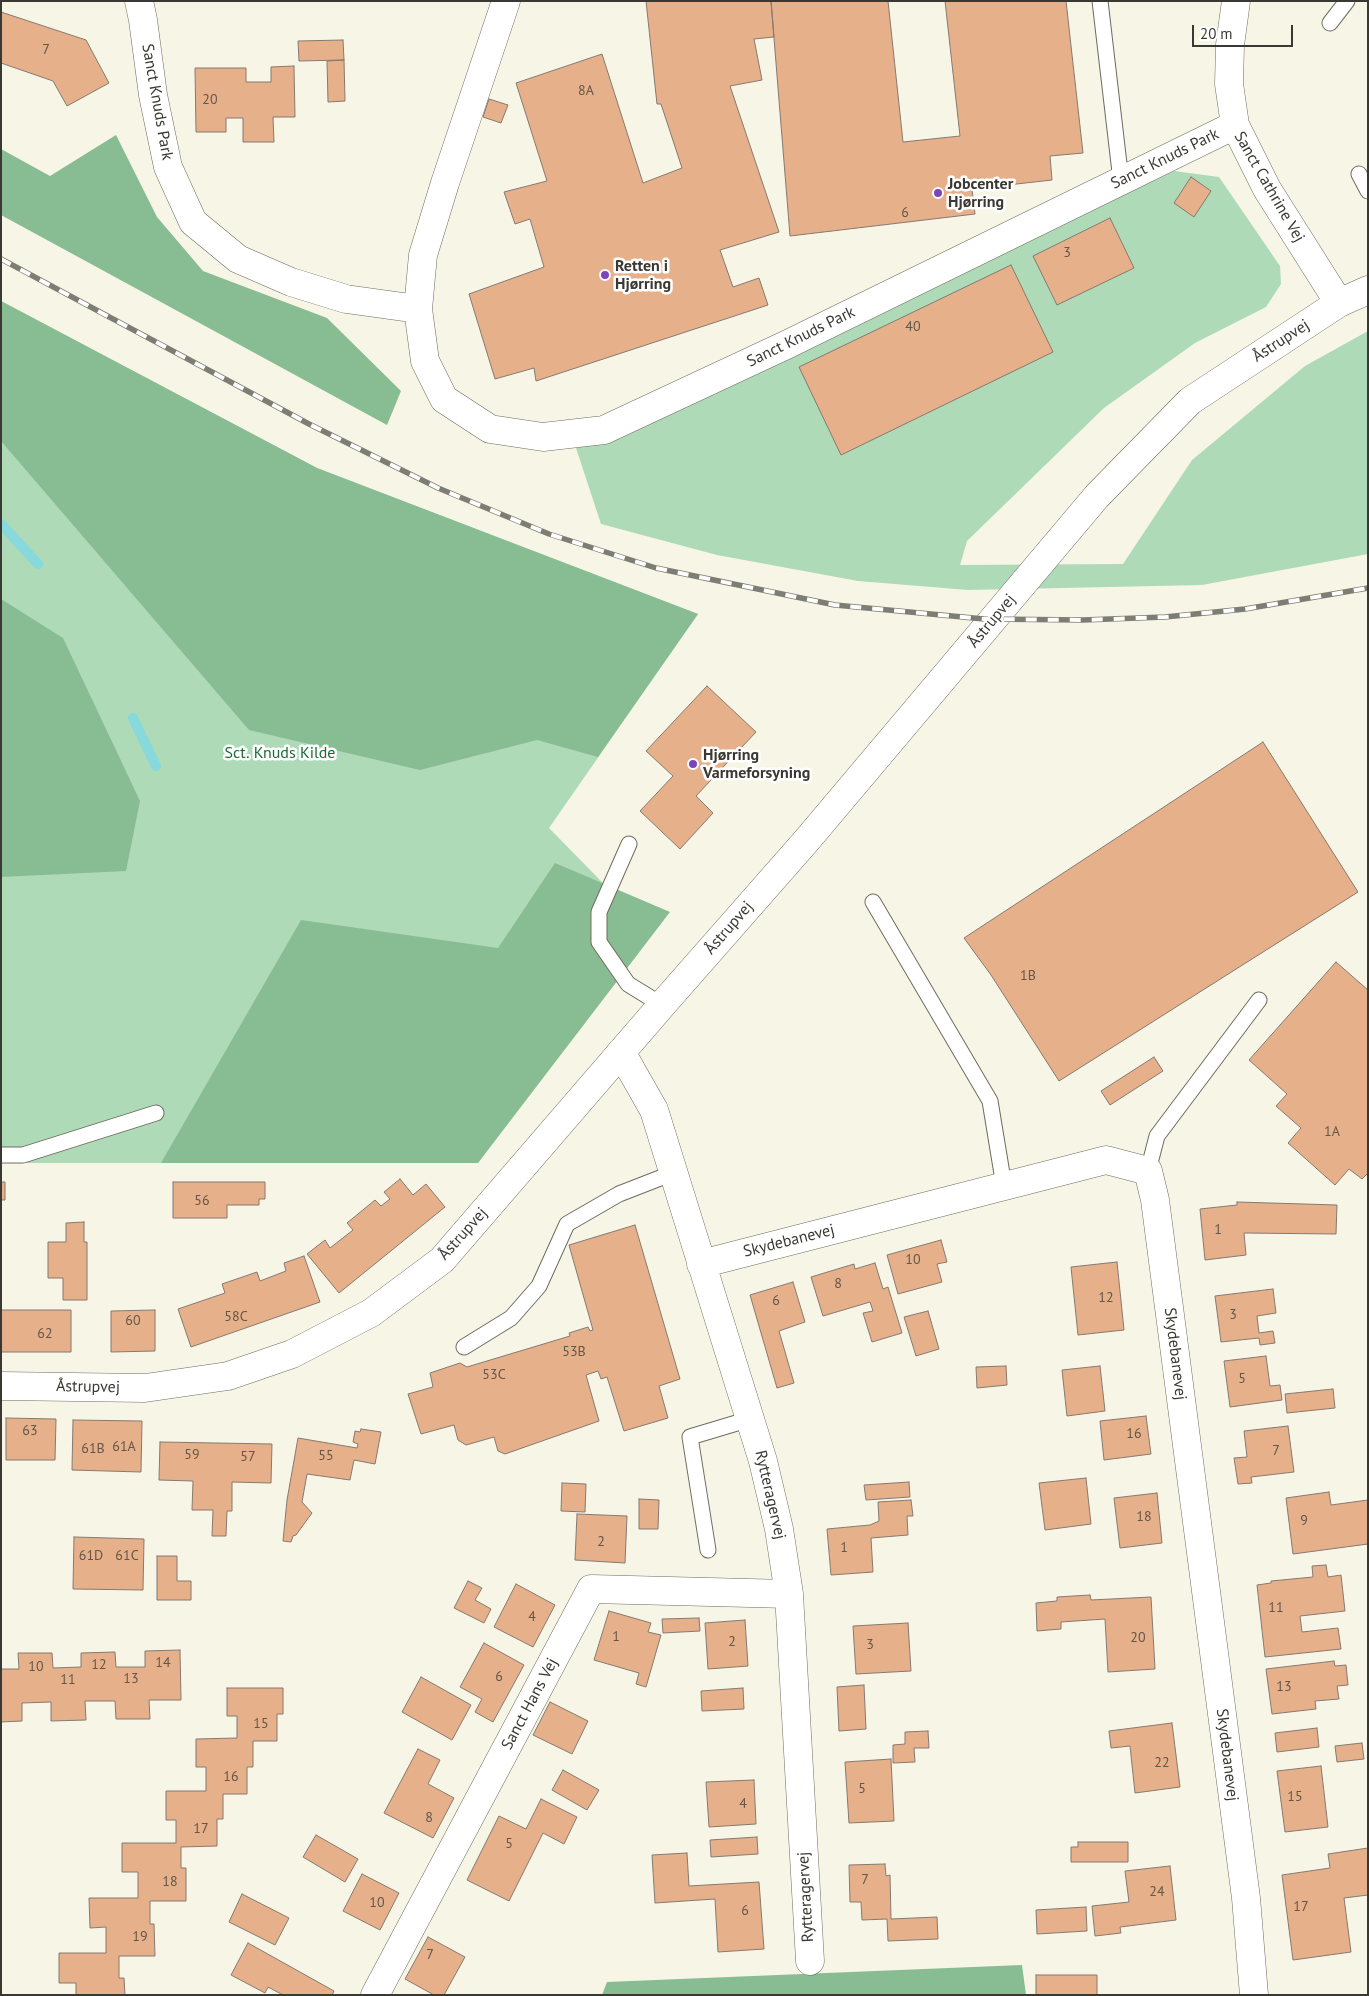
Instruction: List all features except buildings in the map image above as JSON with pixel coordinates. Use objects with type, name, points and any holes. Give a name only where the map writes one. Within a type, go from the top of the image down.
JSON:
[{"type":"street","name":"Sanct Knuds Park","points":[[139,1],[144,20],[153,95],[168,167],[193,222],[238,259],[291,282],[346,299],[418,309]]},
{"type":"street","name":"Sanct Knuds Park","points":[[506,1],[423,255],[418,309],[425,361],[444,399],[490,429],[543,437],[604,430],[786,345],[1234,125]]},
{"type":"street","name":"Sanct Cathrine Vej","points":[[1236,1],[1230,44],[1229,84],[1234,125],[1267,188],[1338,303]]},
{"type":"street","name":"Åstrupvej","points":[[1,1386],[145,1388],[228,1376],[292,1354],[371,1313],[442,1260],[807,840],[1097,496],[1190,400],[1338,303],[1368,290]]},
{"type":"street","name":"Rytteragervej","points":[[621,1052],[654,1110],[763,1461],[779,1529],[790,1594],[810,1961]]},
{"type":"street","name":"Skydebanevej","points":[[701,1264],[1106,1160],[1148,1170],[1154,1200],[1244,1888],[1254,1995]]},
{"type":"street","name":"Sanct Hans Vej","points":[[375,1995],[591,1589],[790,1594]]},
{"type":"lane","points":[[1100,1],[1121,181]]},
{"type":"lane","points":[[1330,23],[1347,1]]},
{"type":"lane","points":[[1358,174],[1368,191]]},
{"type":"lane","points":[[629,844],[598,912],[599,942],[628,984],[662,1005]]},
{"type":"lane","points":[[874,902],[990,1101],[1004,1186]]},
{"type":"lane","points":[[1148,1170],[1157,1136],[1259,1000]]},
{"type":"lane","points":[[1,1155],[23,1155],[156,1113]]},
{"type":"lane","points":[[464,1347],[511,1318],[539,1286],[567,1224],[619,1194],[673,1173]]},
{"type":"lane","points":[[708,1550],[690,1436],[750,1418]]},
{"type":"green space","points":[[116,135],[157,217],[203,271],[327,318],[401,391],[387,425],[1,215],[1,149],[50,176]]},
{"type":"green space","points":[[1174,171],[1219,177],[1280,266],[1281,284],[1266,307],[1195,343],[1104,408],[967,541],[960,565],[1123,564],[1192,460],[1305,366],[1368,331],[1368,554],[1202,585],[968,590],[858,581],[717,555],[601,524],[576,448],[709,392]]},
{"type":"green space","name":"Sct. Knuds Kilde","points":[[1,301],[317,468],[698,614],[549,828],[648,929],[478,1163],[1,1163]]},
{"type":"green space","points":[[1,301],[317,468],[698,614],[598,757],[537,740],[420,770],[249,730],[1,441]]},
{"type":"green space","points":[[1,599],[63,638],[140,801],[126,871],[1,877]]},
{"type":"green space","points":[[555,863],[670,912],[478,1163],[161,1163],[301,920],[498,948]]},
{"type":"green space","points":[[1022,1965],[1026,1995],[602,1995],[607,1982]]},
{"type":"waterway","points":[[1,524],[38,564]]},
{"type":"waterway","points":[[133,718],[156,766]]},
{"type":"railway","points":[[1,259],[309,424],[438,488],[549,534],[656,568],[835,605],[984,619],[1083,620],[1165,617],[1245,609],[1368,588]]},
{"type":"place","name":"Jobcenter Hjørring","points":[[938,193]]},
{"type":"place","name":"Retten i Hjørring","points":[[605,275]]},
{"type":"place","name":"Hjørring Varmeforsyning","points":[[693,764]]}]
